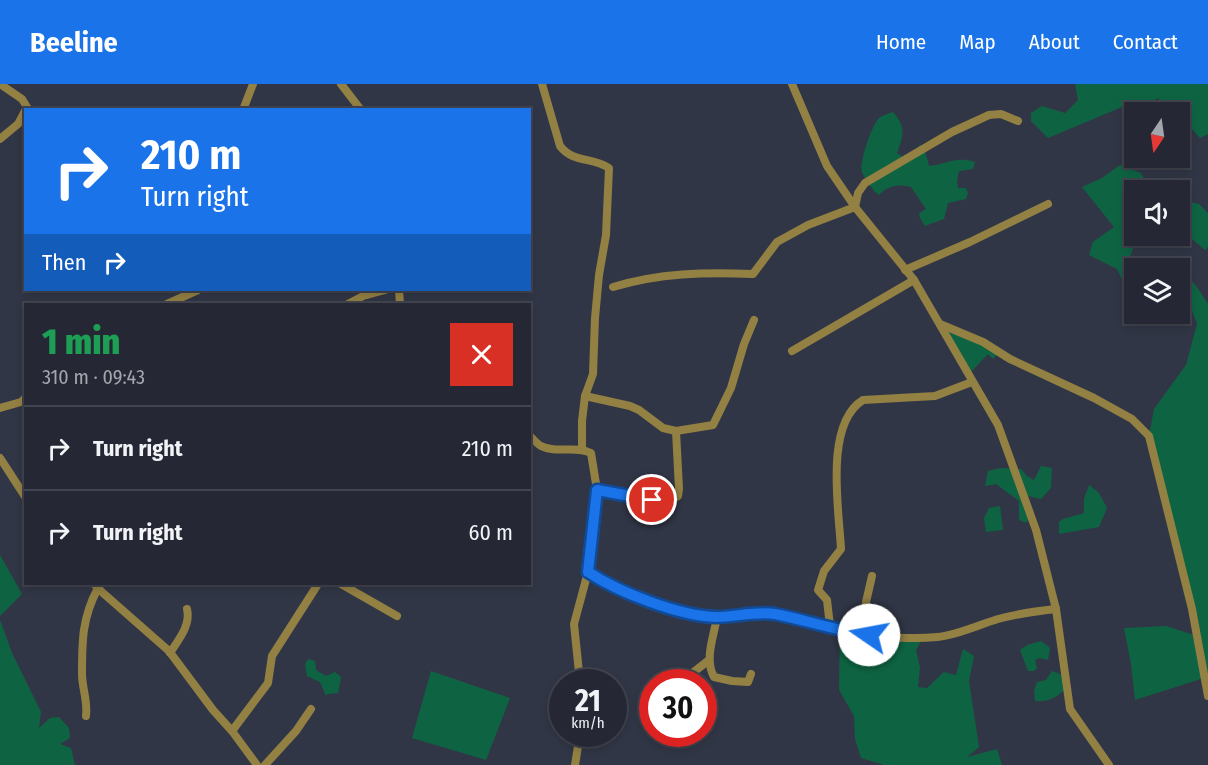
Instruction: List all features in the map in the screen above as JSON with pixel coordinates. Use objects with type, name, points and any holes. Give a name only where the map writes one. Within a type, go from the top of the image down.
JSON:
[{"type":"street","points":[[0,84],[22,99],[26,108]]},
{"type":"street","points":[[244,108],[253,84]]},
{"type":"street","points":[[340,84],[359,108]]},
{"type":"street","points":[[542,84],[560,146],[572,157],[595,161],[609,168],[606,235],[595,318],[593,374],[585,396],[582,449]]},
{"type":"street","points":[[796,85],[827,166],[855,207],[914,280],[998,425],[1036,530],[1056,609],[1071,710],[1109,765]]},
{"type":"street","points":[[0,139],[18,124],[24,113]]},
{"type":"street","points":[[855,207],[858,193],[865,183],[952,132],[989,115],[1001,114],[1018,121]]},
{"type":"street","points":[[905,270],[970,242],[1048,204]]},
{"type":"street","points":[[613,287],[643,278],[687,273],[753,274],[777,242],[808,225],[855,207]]},
{"type":"street","points":[[792,351],[914,280]]},
{"type":"street","points":[[169,303],[196,291]]},
{"type":"street","points":[[350,303],[363,296],[381,291]]},
{"type":"street","points":[[585,396],[630,406],[663,428],[676,432],[713,425],[731,388],[754,320]]},
{"type":"street","points":[[939,323],[984,342],[1010,359],[1123,414],[1133,420],[1149,436],[1192,609],[1208,696]]},
{"type":"street","points":[[830,626],[827,600],[818,588],[824,572],[841,549],[836,470],[839,444],[848,414],[863,400],[935,396],[972,382]]},
{"type":"street","points":[[0,408],[24,399]]},
{"type":"street","points":[[597,490],[652,500],[674,499],[678,496],[679,489],[676,432]]},
{"type":"street","points":[[531,437],[541,446],[553,449],[582,449],[591,453],[597,490],[588,572],[574,624],[579,669]]},
{"type":"street","points":[[0,458],[24,495]]},
{"type":"street","points":[[588,572],[605,583],[662,605],[694,614],[717,617],[774,614],[869,635],[903,638],[947,636],[999,619],[1056,609]]},
{"type":"street","points":[[869,635],[866,602],[872,576]]},
{"type":"street","points":[[232,731],[268,683],[272,656],[317,585]]},
{"type":"street","points":[[343,585],[397,616]]},
{"type":"street","points":[[86,716],[82,676],[82,636],[83,625],[96,586],[170,653],[256,765]]},
{"type":"street","points":[[170,653],[186,626],[189,617],[187,609]]},
{"type":"street","points":[[717,617],[709,660],[714,677],[748,682],[752,674]]},
{"type":"street","points":[[698,669],[709,660]]},
{"type":"street","points":[[265,765],[296,731],[311,709]]},
{"type":"street","points":[[575,765],[577,747]]},
{"type":"green space","points":[[1075,84],[1208,84],[1208,134],[1200,138],[1190,129],[1190,102],[1161,102],[1158,98],[1151,102],[1124,102],[1124,110],[1122,107],[1048,138],[1031,121],[1031,113],[1042,106],[1065,113],[1078,100]]},
{"type":"green space","points":[[893,112],[903,131],[897,153],[906,159],[920,145],[924,146],[929,166],[957,160],[975,162],[973,169],[959,171],[958,188],[966,188],[968,193],[966,199],[948,203],[944,219],[925,226],[919,213],[926,209],[911,187],[894,186],[879,195],[863,175],[862,160],[873,128],[879,118]]},
{"type":"green space","points":[[1120,165],[1141,173],[1145,180],[1124,180],[1124,246],[1134,246],[1131,258],[1124,258],[1124,284],[1117,269],[1089,255],[1093,242],[1114,227],[1082,187],[1102,178]]},
{"type":"green space","points":[[1190,202],[1199,204],[1208,213],[1208,247],[1205,250],[1190,237]]},
{"type":"green space","points":[[1190,279],[1208,304],[1208,696],[1204,678],[1135,700],[1124,628],[1166,626],[1197,636],[1149,436],[1154,409],[1186,365],[1197,324],[1190,305]]},
{"type":"green space","points":[[947,332],[983,342],[999,352],[993,359],[988,354],[970,373]]},
{"type":"green space","points":[[1041,466],[1052,468],[1051,488],[1041,499],[1028,496],[1034,512],[1026,523],[1019,520],[1019,501],[996,484],[985,486],[988,471],[1000,468],[1021,469],[1034,480]]},
{"type":"green space","points":[[1089,485],[1099,493],[1107,508],[1099,527],[1059,534],[1059,522],[1084,513],[1084,499]]},
{"type":"green space","points":[[1000,506],[1003,530],[986,532],[984,518],[989,508]]},
{"type":"green space","points":[[0,555],[22,594],[0,616]]},
{"type":"green space","points":[[0,620],[12,653],[41,712],[39,728],[50,718],[59,717],[69,728],[70,738],[60,744],[71,748],[75,765],[0,765]]},
{"type":"green space","points":[[840,628],[923,638],[916,650],[920,668],[918,687],[927,688],[944,672],[956,675],[963,649],[974,656],[969,681],[979,747],[967,757],[997,749],[1002,765],[884,765],[861,758],[855,739],[854,716],[839,690]]},
{"type":"green space","points":[[1041,641],[1050,648],[1048,660],[1039,658],[1035,660],[1037,668],[1034,671],[1028,671],[1020,650],[1027,645]]},
{"type":"green space","points":[[308,659],[315,661],[316,670],[326,676],[335,672],[341,677],[338,693],[326,696],[320,682],[307,676],[305,664]]},
{"type":"green space","points":[[431,671],[510,698],[486,760],[412,738]]},
{"type":"green space","points":[[1052,671],[1060,674],[1068,686],[1053,698],[1035,701],[1034,691],[1037,682],[1046,680]]},
{"type":"route","points":[[652,500],[597,490],[588,572],[605,583],[679,611],[708,617],[774,614],[869,635]]}]
